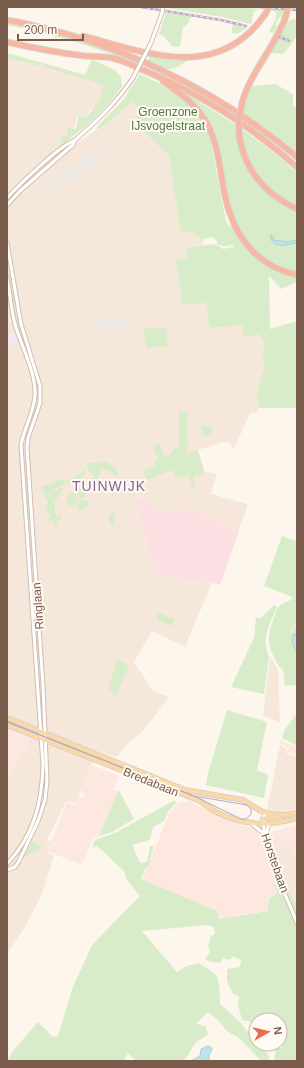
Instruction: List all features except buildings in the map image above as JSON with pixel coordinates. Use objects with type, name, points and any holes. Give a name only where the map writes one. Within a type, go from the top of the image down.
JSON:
[{"type":"highway","points":[[47,29],[56,29],[170,57],[191,58],[213,54],[233,46],[254,29],[269,7]]},
{"type":"highway","points":[[288,7],[286,16],[270,49],[262,60],[249,84],[242,103],[239,120],[239,133],[245,157],[257,179],[275,197],[297,209]]},
{"type":"highway","points":[[7,20],[47,29],[118,52],[181,80],[241,115],[297,157]]},
{"type":"highway","points":[[7,42],[44,50],[112,58],[154,74],[188,90],[238,122],[261,137],[297,167]]},
{"type":"highway","points":[[154,74],[186,98],[206,121],[212,134],[217,152],[225,197],[237,232],[253,252],[265,261],[279,269],[297,275]]},
{"type":"main road","name":"Bredabaan","points":[[7,718],[188,791],[243,800],[265,813],[278,815],[297,813]]},
{"type":"main road","name":"Bredabaan","points":[[7,725],[200,801],[227,817],[252,824],[266,824],[297,818]]},
{"type":"main road","points":[[266,824],[266,818],[292,814]]},
{"type":"street","points":[[8,205],[20,191],[73,144],[74,141],[109,109],[133,78],[151,44],[163,7]]},
{"type":"street","points":[[7,198],[32,173],[57,152],[74,141]]},
{"type":"street","name":"Ringlaan","points":[[7,243],[21,324],[40,386],[40,402],[27,444],[46,734],[47,788],[42,809],[28,838]]},
{"type":"street","name":"Ringlaan","points":[[7,278],[15,324],[35,389],[31,414],[24,433],[22,445],[43,765],[42,788],[37,813],[28,838]]},
{"type":"street","points":[[265,813],[266,818]]},
{"type":"street","points":[[252,824],[263,833]]},
{"type":"street","points":[[266,824],[267,846]]},
{"type":"street","name":"Horstebaan","points":[[266,824],[263,833],[267,846],[297,923]]},
{"type":"street","points":[[7,864],[28,838]]},
{"type":"street","points":[[7,870],[17,864],[28,838]]},
{"type":"shaded area","points":[[7,53],[100,79],[104,85],[102,96],[93,110],[91,109],[86,117],[77,115],[74,128],[66,127],[67,136],[76,144],[115,117],[132,102],[142,113],[135,121],[169,156],[183,232],[191,231],[197,234],[203,241],[203,246],[186,248],[187,258],[177,269],[182,305],[204,303],[206,305],[209,328],[242,324],[260,334],[265,341],[263,357],[266,367],[257,390],[258,412],[250,413],[234,449],[228,441],[198,450],[204,471],[217,474],[211,494],[248,504],[220,584],[212,583],[185,647],[152,631],[134,662],[153,691],[169,697],[144,730],[125,746],[117,757],[97,751],[76,803],[66,801],[47,840],[51,842],[48,853],[54,856],[42,894],[25,927],[7,954]]},
{"type":"shaded area","points":[[96,150],[104,158],[86,172],[58,187],[48,190],[46,188],[45,186],[49,182]]},
{"type":"shaded area","points":[[123,318],[124,320],[128,320],[129,338],[125,330],[118,331],[118,339],[116,339],[115,331],[95,332],[94,321]]},
{"type":"shaded area","points":[[14,334],[18,343],[7,347],[7,341],[10,341],[9,335]]},
{"type":"shaded area","points":[[253,340],[265,341],[264,347],[253,346]]},
{"type":"shaded area","points":[[147,499],[149,507],[153,506],[155,513],[183,509],[202,513],[204,516],[239,531],[220,584],[157,574],[136,502],[138,500]]},
{"type":"shaded area","points":[[271,657],[278,670],[280,722],[263,716]]},
{"type":"shaded area","points":[[7,727],[32,738],[7,781]]},
{"type":"shaded area","points":[[281,740],[297,748],[297,755],[287,752],[288,748],[280,744]]},
{"type":"shaded area","points":[[280,745],[286,749],[286,753],[297,757],[297,809],[276,812],[267,810]]},
{"type":"shaded area","points":[[92,765],[119,776],[113,789],[119,792],[101,835],[93,839],[86,856],[80,864],[47,851],[67,802],[72,805],[73,803],[76,804],[78,798],[82,798],[84,796],[84,793],[81,790]]},
{"type":"shaded area","points":[[190,802],[206,809],[218,817],[233,823],[254,828],[260,835],[281,894],[268,897],[269,910],[218,919],[142,880],[169,814],[178,803]]},
{"type":"shaded area","points":[[297,825],[297,856],[293,858],[290,844],[272,849],[268,833]]},
{"type":"shaded area","points":[[290,844],[293,857],[297,857],[297,915],[284,886],[272,849]]},
{"type":"green space","points":[[167,7],[228,7],[265,9],[254,11],[251,24]]},
{"type":"green space","points":[[270,10],[284,10],[283,16],[279,18],[276,24],[277,27],[273,33],[269,31],[275,19],[276,12]]},
{"type":"green space","points":[[166,13],[191,16],[187,25],[183,27],[180,46],[178,47],[172,46],[164,36],[159,34]]},
{"type":"green space","points":[[295,18],[296,35],[293,42],[283,54],[270,53],[284,25]]},
{"type":"green space","points":[[7,23],[40,30],[106,50],[138,62],[137,64],[57,37],[7,25]]},
{"type":"green space","points":[[233,24],[247,28],[237,34],[231,33]]},
{"type":"green space","points":[[7,53],[85,75],[92,59],[116,71],[121,77],[122,86],[116,95],[94,119],[60,146],[61,136],[67,136],[66,127],[75,129],[78,116],[86,117],[89,115],[100,99],[104,85],[44,67],[44,65],[33,65],[34,63],[27,63],[7,58]]},
{"type":"green space","points":[[150,55],[188,60],[177,67],[168,69],[148,61]]},
{"type":"green space","name":"Groenzone IJsvogelstraat","points":[[140,74],[164,86],[185,100],[197,113],[205,126],[212,148],[227,224],[234,229],[243,245],[268,266],[297,278],[297,282],[281,289],[269,276],[270,329],[297,321],[297,408],[258,408],[257,390],[265,367],[263,358],[264,341],[260,334],[244,337],[242,325],[209,328],[206,305],[204,303],[182,305],[176,260],[187,258],[186,248],[215,244],[223,249],[234,247],[233,245],[223,246],[217,244],[217,241],[213,237],[203,239],[203,241],[194,233],[181,232],[169,156],[134,121],[142,113],[132,102],[115,117],[98,129],[97,127],[124,99]]},
{"type":"green space","points":[[182,83],[237,115],[237,118],[181,84]]},
{"type":"green space","points":[[275,84],[293,94],[293,105],[297,109],[297,153],[242,112],[250,86]]},
{"type":"green space","points":[[182,91],[236,125],[241,154],[253,178],[272,197],[297,212],[297,273],[276,265],[260,255],[248,243],[239,229],[227,196],[216,146],[209,124],[188,101]]},
{"type":"green space","points":[[241,128],[297,172],[297,208],[274,192],[258,176],[247,155]]},
{"type":"green space","points":[[9,269],[16,307],[13,307],[7,273],[7,270]]},
{"type":"green space","points":[[16,308],[23,336],[20,337],[13,309]]},
{"type":"green space","points":[[166,327],[168,346],[146,348],[144,329]]},
{"type":"green space","points":[[179,411],[188,411],[186,440],[188,441],[187,453],[198,450],[204,471],[203,474],[193,476],[195,488],[191,487],[189,475],[176,477],[173,470],[147,480],[143,471],[155,466],[154,462],[158,460],[153,446],[159,444],[167,457],[179,445]]},
{"type":"green space","points":[[202,426],[212,426],[211,436],[202,435]]},
{"type":"green space","points":[[106,462],[118,471],[118,476],[108,471],[101,470],[97,480],[91,480],[91,477],[95,478],[95,476],[89,471],[86,463]]},
{"type":"green space","points":[[83,463],[86,474],[81,476],[81,479],[77,480],[78,487],[76,481],[68,485],[65,480],[76,477],[79,472],[84,471]]},
{"type":"green space","points":[[28,476],[32,535],[29,535],[25,477]]},
{"type":"green space","points":[[59,478],[64,480],[65,485],[52,490],[50,494],[55,507],[55,515],[61,515],[62,519],[57,521],[58,525],[56,528],[53,519],[49,522],[46,521],[50,518],[50,516],[45,508],[48,504],[41,486],[54,483]]},
{"type":"green space","points":[[62,488],[63,489],[54,503],[51,495],[52,492]]},
{"type":"green space","points":[[79,488],[84,490],[85,498],[81,499],[75,492],[75,490]]},
{"type":"green space","points":[[72,492],[78,499],[76,504],[69,506],[65,501]]},
{"type":"green space","points":[[79,501],[88,501],[88,507],[80,510],[77,507]]},
{"type":"green space","points":[[114,513],[114,525],[112,527],[108,516]]},
{"type":"green space","points":[[282,536],[296,541],[297,539],[297,623],[292,628],[290,636],[293,628],[297,625],[294,649],[297,653],[297,685],[285,686],[283,669],[280,668],[271,651],[269,638],[278,607],[293,597],[264,586]]},
{"type":"green space","points":[[31,573],[34,573],[36,603],[33,603]]},
{"type":"green space","points":[[274,605],[277,607],[269,625],[266,637],[269,657],[264,694],[231,687],[254,638],[256,617],[260,619]]},
{"type":"green space","points":[[157,611],[171,618],[175,618],[171,626],[157,620]]},
{"type":"green space","points":[[34,612],[37,612],[40,656],[37,656]]},
{"type":"green space","points":[[117,659],[129,665],[116,697],[108,689]]},
{"type":"green space","points":[[227,710],[267,722],[257,770],[268,775],[264,798],[206,785],[208,773]]},
{"type":"green space","points":[[297,713],[297,746],[282,738],[284,731]]},
{"type":"green space","points":[[119,790],[134,819],[112,832],[99,836]]},
{"type":"green space","points":[[175,800],[176,803],[168,812],[164,821],[153,827],[150,840],[132,845],[140,863],[147,862],[150,846],[154,846],[148,867],[145,869],[141,879],[217,911],[219,919],[268,911],[269,898],[278,893],[273,884],[285,883],[294,901],[297,901],[297,1061],[274,1061],[275,1052],[288,1052],[288,1012],[248,1012],[248,1021],[242,1020],[238,1005],[239,996],[233,994],[227,981],[227,969],[240,967],[241,960],[233,956],[230,960],[223,958],[221,962],[215,963],[205,959],[210,952],[208,946],[211,936],[215,934],[214,927],[208,925],[142,931],[177,972],[187,966],[198,963],[211,971],[217,977],[220,990],[220,1004],[239,1021],[248,1032],[248,1047],[240,1039],[227,1031],[219,1021],[208,1012],[196,1024],[206,1026],[208,1035],[196,1042],[184,1061],[135,1061],[128,1053],[124,1061],[7,1061],[13,1051],[38,1022],[53,1037],[58,1036],[72,989],[92,945],[140,896],[127,880],[124,871],[97,846],[92,848],[95,840],[115,833]]},
{"type":"green space","points":[[32,841],[43,847],[23,857]]},
{"type":"green space","points":[[252,1052],[267,1053],[270,1061],[261,1061]]},
{"type":"water","points":[[271,234],[274,237],[273,240],[288,242],[297,240],[297,243],[279,245],[273,243],[271,240]]},
{"type":"water","points":[[294,634],[297,634],[297,653],[293,644]]},
{"type":"water","points":[[208,1046],[211,1047],[212,1050],[209,1055],[209,1061],[191,1061],[200,1056],[201,1049]]},
{"type":"tram line","points":[[7,721],[194,796],[247,805],[251,809],[251,814],[246,819],[241,819],[196,797],[7,722]]},
{"type":"railway","points":[[141,7],[221,20],[246,26]]},
{"type":"railway","points":[[260,7],[297,10]]},
{"type":"railway","points":[[280,37],[289,41]]},
{"type":"district","name":"TUINWIJK","points":[[109,486]]}]
